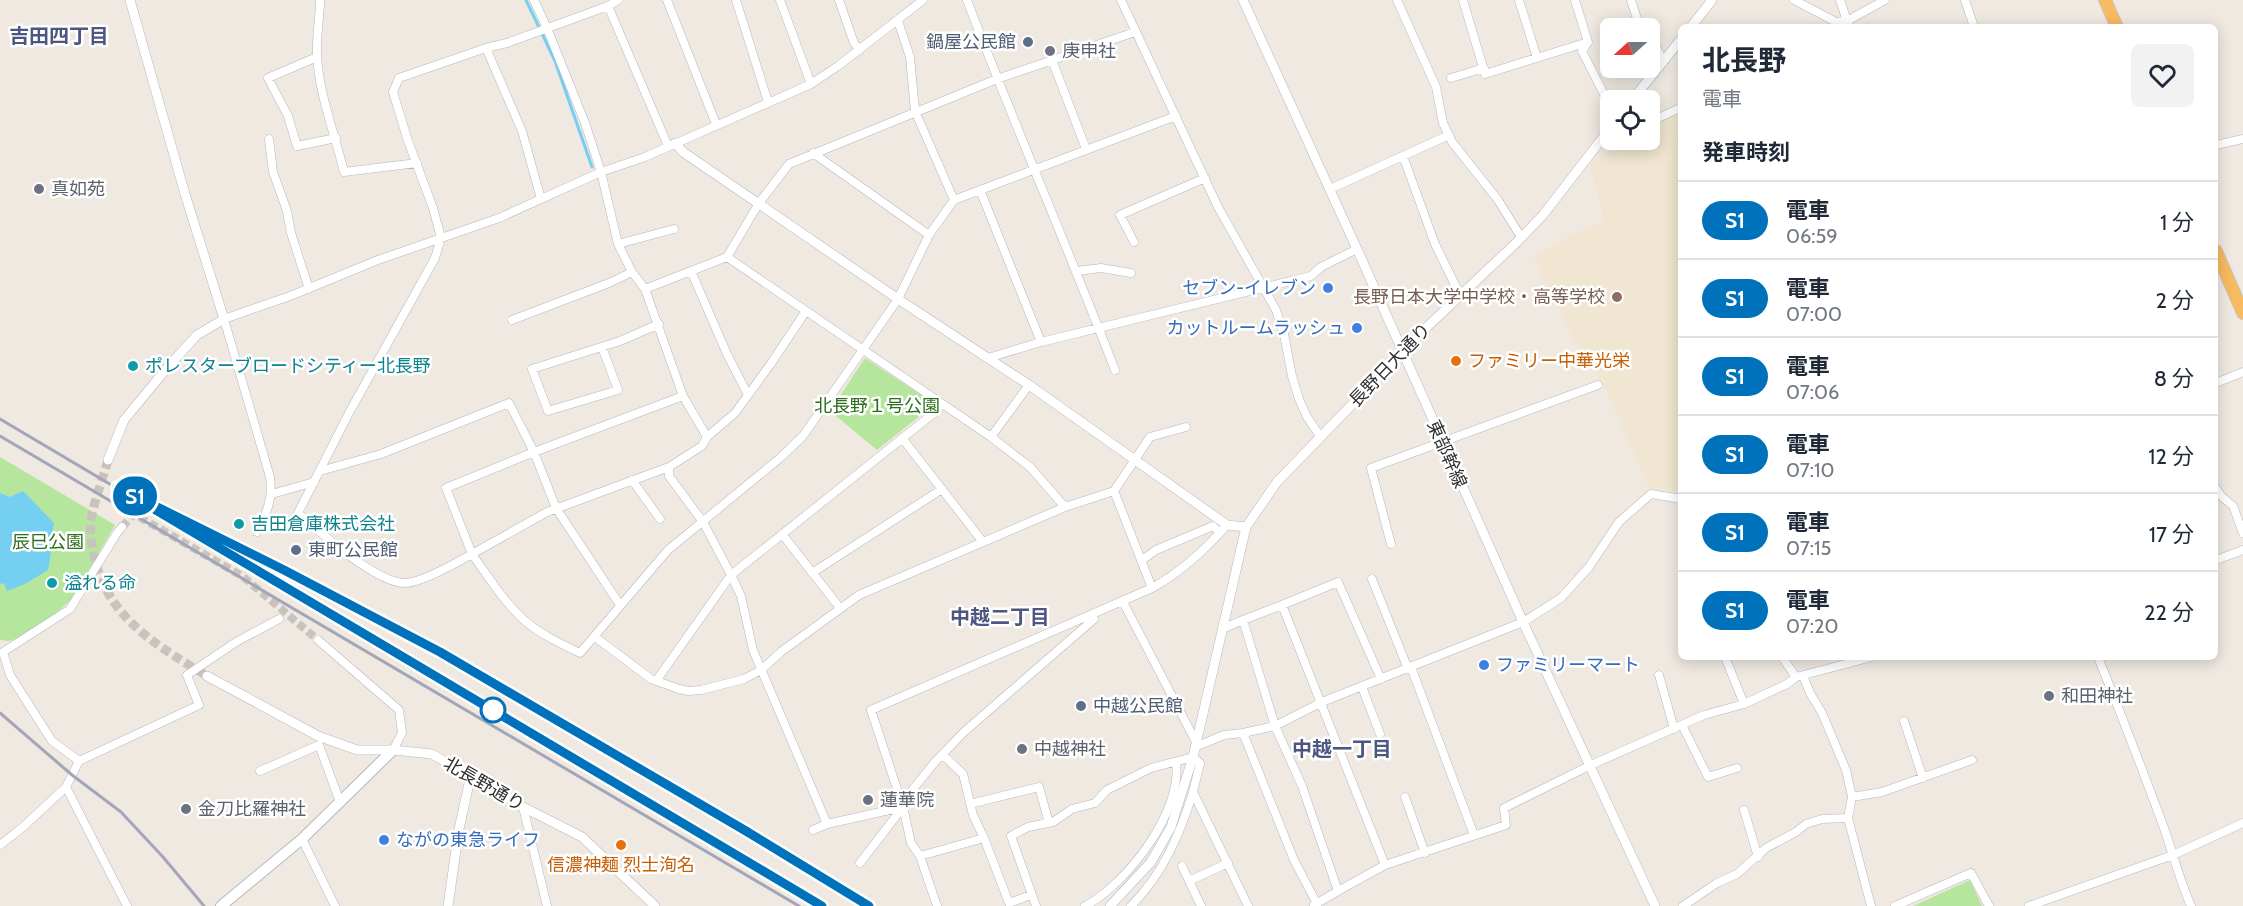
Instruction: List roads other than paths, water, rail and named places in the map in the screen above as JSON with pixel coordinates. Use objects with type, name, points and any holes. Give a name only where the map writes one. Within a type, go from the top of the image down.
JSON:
[{"type":"highway","points":[[2105,0],[2116,24]]},
{"type":"highway","points":[[2218,256],[2243,313]]},
{"type":"main road","points":[[221,906],[302,839],[393,750]]},
{"type":"street","points":[[130,0],[185,194],[225,319],[270,477],[272,494],[270,505],[257,532]]},
{"type":"street","points":[[320,0],[317,57],[324,97],[344,172],[417,163]]},
{"type":"street","points":[[534,0],[543,30],[585,123],[601,172],[618,244],[632,272],[645,290],[683,396],[707,437]]},
{"type":"street","points":[[618,0],[608,6],[543,30],[399,78],[393,92],[441,238],[435,258],[298,513],[348,554],[390,580],[406,583],[440,571],[556,508],[669,467],[702,446],[707,437],[735,413],[806,311]]},
{"type":"street","points":[[667,0],[716,124]]},
{"type":"street","points":[[736,0],[768,102]]},
{"type":"street","points":[[780,0],[811,84]]},
{"type":"street","points":[[839,0],[854,42],[860,50]]},
{"type":"street","points":[[108,460],[124,420],[159,377],[197,335],[225,319],[309,289],[378,260],[490,222],[601,172],[671,145],[811,84],[860,50],[923,0]]},
{"type":"street","points":[[967,0],[1115,370]]},
{"type":"street","points":[[1121,0],[1204,178],[1276,310],[1299,399],[1307,417],[1320,436]]},
{"type":"street","name":"東部幹線","points":[[1244,0],[1523,622],[1655,906]]},
{"type":"street","points":[[1397,0],[1436,87],[1443,123],[1452,142],[1498,200],[1521,237]]},
{"type":"street","points":[[1463,0],[1485,74],[1588,42]]},
{"type":"street","points":[[1519,0],[1538,58]]},
{"type":"street","points":[[1575,0],[1588,42]]},
{"type":"street","points":[[1631,0],[1637,18]]},
{"type":"street","points":[[1693,24],[1712,0]]},
{"type":"street","points":[[1794,0],[1836,22],[1848,24],[1885,0]]},
{"type":"street","points":[[1840,0],[1848,24]]},
{"type":"street","points":[[1965,0],[1973,24]]},
{"type":"street","points":[[608,6],[671,145],[1029,385],[1227,525],[1246,527],[1196,745],[1171,827],[1150,862],[1110,906]]},
{"type":"street","points":[[898,21],[910,57],[915,111],[954,200]]},
{"type":"street","points":[[645,290],[727,257],[759,203],[789,164],[997,79],[1135,32]]},
{"type":"street","points":[[1588,42],[1582,51],[1602,90]]},
{"type":"street","points":[[1640,90],[1678,43]]},
{"type":"street","points":[[486,48],[522,131],[541,199]]},
{"type":"street","points":[[1660,55],[1663,62]]},
{"type":"street","points":[[317,57],[268,78],[288,116],[297,146],[336,138]]},
{"type":"street","points":[[1052,60],[1086,149]]},
{"type":"street","points":[[1451,78],[1484,68]]},
{"type":"street","points":[[1660,117],[1678,109]]},
{"type":"street","points":[[683,396],[446,488],[471,554],[509,604],[525,621],[580,653],[668,550],[803,436],[898,299],[929,235],[954,200],[1176,116]]},
{"type":"street","points":[[1330,189],[1449,135]]},
{"type":"street","points":[[269,139],[273,172],[287,211],[291,233],[309,289]]},
{"type":"street","points":[[2218,145],[2243,139]]},
{"type":"street","name":"長野日大通り","points":[[1246,527],[1277,482],[1460,295],[1521,237],[1558,196],[1600,141]]},
{"type":"street","points":[[813,153],[929,235]]},
{"type":"street","points":[[1403,156],[1435,244],[1460,295]]},
{"type":"street","points":[[1134,242],[1120,215],[1204,178]]},
{"type":"street","points":[[980,190],[1041,342]]},
{"type":"street","points":[[618,244],[674,229]]},
{"type":"street","points":[[988,358],[1041,342],[1311,276],[1321,267],[1357,249]]},
{"type":"street","points":[[727,257],[992,437],[1030,467],[1065,507]]},
{"type":"street","points":[[1077,272],[1101,268],[1131,273]]},
{"type":"street","points":[[691,271],[727,354],[748,395]]},
{"type":"street","points":[[512,320],[632,272]]},
{"type":"street","points":[[602,347],[618,390],[548,411],[532,369],[602,347],[658,324]]},
{"type":"street","points":[[2218,382],[2243,372]]},
{"type":"street","points":[[992,437],[1029,385]]},
{"type":"street","points":[[1391,544],[1371,468],[1598,385]]},
{"type":"street","points":[[320,471],[381,454],[509,403],[534,452],[556,508],[620,605]]},
{"type":"street","points":[[656,681],[731,575],[942,404]]},
{"type":"street","points":[[1114,491],[1150,437],[1186,427]]},
{"type":"street","points":[[902,438],[983,542]]},
{"type":"street","points":[[669,467],[669,477],[703,522],[741,596],[747,632],[761,670],[827,824]]},
{"type":"street","points":[[632,480],[660,519]]},
{"type":"street","points":[[272,494],[314,482]]},
{"type":"street","points":[[812,573],[942,489]]},
{"type":"street","points":[[596,637],[656,681],[688,692],[744,678],[761,670],[782,651],[859,595],[1065,507],[1114,491]]},
{"type":"street","points":[[1114,491],[1152,588]]},
{"type":"street","points":[[2218,491],[2233,506],[2243,533]]},
{"type":"street","points":[[1196,745],[1224,735],[1275,726],[1322,702],[1523,622],[1561,598],[1588,567],[1618,522],[1651,495],[1678,498]]},
{"type":"street","points":[[936,906],[920,855],[911,843],[903,807],[871,710],[1152,588],[1166,580],[1208,547],[1227,525]]},
{"type":"street","points":[[1142,560],[1156,550],[1213,526],[1220,533]]},
{"type":"street","points":[[79,761],[52,741],[10,675],[3,652],[70,609],[122,527]]},
{"type":"street","points":[[782,534],[840,608]]},
{"type":"street","points":[[2218,559],[2243,550]]},
{"type":"street","points":[[1372,579],[1474,835]]},
{"type":"street","points":[[1222,629],[1338,582],[1381,679]]},
{"type":"street","points":[[1123,602],[1196,745]]},
{"type":"street","points":[[1282,605],[1385,865]]},
{"type":"street","points":[[0,844],[23,827],[66,787],[79,761],[199,705],[187,675],[236,642],[279,619]]},
{"type":"street","points":[[860,863],[903,807],[913,789],[964,732],[1094,619]]},
{"type":"street","points":[[1243,620],[1275,726],[1302,786],[1338,891]]},
{"type":"street","points":[[318,640],[399,710],[402,733],[393,750]]},
{"type":"street","points":[[1726,660],[1744,704]]},
{"type":"street","points":[[1785,660],[1800,676],[1822,712],[1846,770],[1852,797],[1848,818],[1871,906]]},
{"type":"street","points":[[1244,733],[1294,860],[1315,905],[1385,865],[1506,825],[1504,808],[1591,765],[1704,715],[1744,704],[1800,676],[1861,660]]},
{"type":"street","points":[[2099,660],[2131,737],[2174,855],[2179,879],[2191,906]]},
{"type":"street","points":[[1659,675],[1678,727],[1708,777],[1737,768]]},
{"type":"street","name":"北長野通り","points":[[207,676],[318,736],[357,750],[393,750],[432,754],[523,807],[582,837],[655,906]]},
{"type":"street","points":[[1362,687],[1380,734]]},
{"type":"street","points":[[1904,721],[1923,778]]},
{"type":"street","points":[[260,771],[319,745],[340,802]]},
{"type":"street","points":[[943,754],[963,774],[970,804],[1009,903],[1031,895]]},
{"type":"street","points":[[1036,906],[1011,836],[1028,826],[1049,823],[1072,809],[1095,803],[1107,790],[1152,768],[1193,757]]},
{"type":"street","points":[[1131,906],[1164,863],[1180,832],[1194,792],[1200,763],[1193,757]]},
{"type":"street","points":[[1852,797],[1882,792],[1972,760]]},
{"type":"street","points":[[1085,906],[1121,879],[1140,859],[1171,799],[1177,772],[1176,762]]},
{"type":"street","points":[[448,906],[459,829],[471,775]]},
{"type":"street","points":[[66,787],[127,906]]},
{"type":"street","points":[[970,804],[1039,787],[1049,823]]},
{"type":"street","points":[[1194,792],[1248,906]]},
{"type":"street","points":[[1405,797],[1425,853]]},
{"type":"street","points":[[523,807],[548,906]]},
{"type":"street","points":[[813,830],[827,824],[903,807]]},
{"type":"street","points":[[1744,810],[1758,857]]},
{"type":"street","points":[[1683,906],[1717,883],[1737,874],[1766,848],[1806,824],[1822,819],[1848,818]]},
{"type":"street","points":[[2029,906],[2174,855],[2243,823]]},
{"type":"street","points":[[920,855],[984,838]]},
{"type":"street","points":[[302,839],[335,906]]},
{"type":"street","points":[[1189,880],[1228,863]]},
{"type":"street","points":[[1182,866],[1201,906]]},
{"type":"street","points":[[1895,906],[1971,873],[1989,906]]},
{"type":"water","points":[[23,491],[54,523],[49,564],[48,570],[25,584],[7,591],[4,583],[0,584],[0,493],[10,497]]},
{"type":"waterway","points":[[526,0],[555,61],[592,167]]},
{"type":"tunnel","points":[[108,460],[92,514],[91,525],[94,554],[102,581],[112,599],[138,629],[171,654],[207,676]]},
{"type":"tunnel","points":[[122,527],[134,514],[242,576],[318,640]]},
{"type":"railway","points":[[0,419],[822,906]]},
{"type":"railway","points":[[0,436],[799,906]]},
{"type":"railway","points":[[208,532],[440,652],[869,906]]},
{"type":"railway","points":[[0,713],[72,775],[121,812],[204,906]]},
{"type":"train","name":"S1","points":[[822,906],[117,487],[420,640],[746,831],[869,906]]},
{"type":"place","name":"鍋屋公民館","points":[[1028,42]]},
{"type":"place","name":"庚申社","points":[[1050,51]]},
{"type":"place","name":"真如苑","points":[[39,189]]},
{"type":"place","name":"セブン-イレブン","points":[[1328,288]]},
{"type":"place","name":"長野日本大学中学校・高等学校","points":[[1617,297]]},
{"type":"place","name":"カットルームラッシュ","points":[[1357,328]]},
{"type":"place","name":"ファミリー中華光栄","points":[[1456,361]]},
{"type":"place","name":"ポレスターブロードシティー北長野","points":[[133,366]]},
{"type":"place","name":"吉田倉庫株式会社","points":[[239,524]]},
{"type":"place","name":"東町公民館","points":[[296,550]]},
{"type":"place","name":"溢れる命","points":[[52,583]]},
{"type":"place","name":"ファミリーマート","points":[[1484,665]]},
{"type":"place","name":"和田神社","points":[[2049,696]]},
{"type":"place","name":"中越公民館","points":[[1081,706]]},
{"type":"place","name":"中越神社","points":[[1022,749]]},
{"type":"place","name":"蓮華院","points":[[868,800]]},
{"type":"place","name":"金刀比羅神社","points":[[186,809]]},
{"type":"place","name":"ながの東急ライフ","points":[[384,840]]},
{"type":"place","name":"信濃神麺 烈士洵名","points":[[621,845]]},
{"type":"district","name":"吉田四丁目","points":[[59,36]]},
{"type":"district","name":"中越二丁目","points":[[1000,617]]},
{"type":"district","name":"中越一丁目","points":[[1342,749]]},
{"type":"park label","name":"北長野１号公園","points":[[877,406]]},
{"type":"park label","name":"辰巳公園","points":[[48,542]]}]
